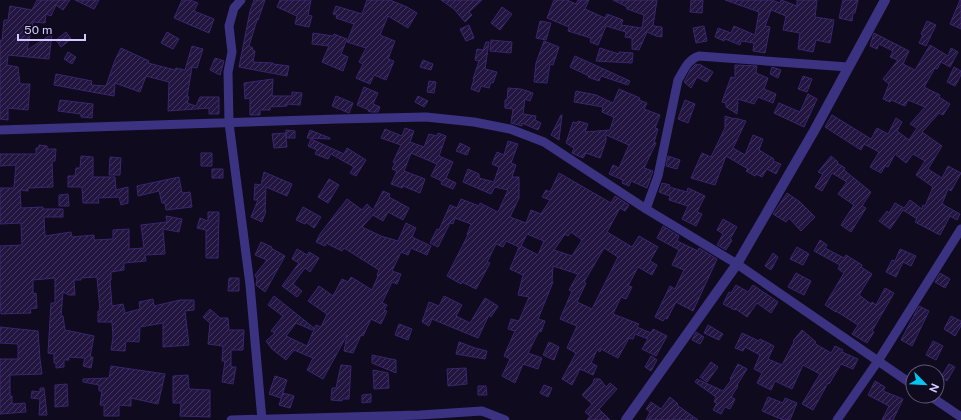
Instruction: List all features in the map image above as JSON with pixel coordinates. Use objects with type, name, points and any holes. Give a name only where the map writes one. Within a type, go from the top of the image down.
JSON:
[{"type":"street","points":[[241,0],[234,8],[229,26],[232,52],[228,72],[229,123],[250,285],[262,420]]},
{"type":"street","points":[[626,420],[737,264],[814,132],[848,67],[886,0]]},
{"type":"street","points":[[646,208],[658,176],[678,80],[693,57],[700,56],[848,67]]},
{"type":"street","points":[[0,130],[338,119],[426,118],[474,122],[510,128],[544,142],[646,208],[737,264],[905,380]]},
{"type":"street","points":[[837,420],[878,361],[961,229]]},
{"type":"street","points":[[942,404],[961,417]]},
{"type":"street","points":[[231,420],[420,418],[482,411],[505,420]]},
{"type":"building","points":[[37,0],[70,0],[63,10],[56,5],[51,16],[46,14],[45,23],[33,22],[27,50],[52,34],[49,59],[8,55],[7,65],[18,67],[20,84],[30,84],[28,110],[8,108],[8,120],[0,119],[0,40],[2,41],[4,20],[8,20],[10,6],[32,10]]},
{"type":"building","points":[[75,0],[99,0],[94,9]]},
{"type":"building","points":[[182,0],[190,0],[198,3],[194,11],[214,19],[209,33],[174,18]]},
{"type":"building","points":[[254,0],[265,0],[249,46],[255,51],[253,62],[273,63],[289,66],[287,76],[239,67],[250,11]]},
{"type":"building","points":[[280,0],[311,0],[308,15],[312,16],[309,27],[295,24],[297,16],[277,7]]},
{"type":"building","points":[[367,0],[390,0],[417,13],[408,28],[388,16],[380,35],[395,41],[388,59],[394,61],[386,80],[374,75],[370,84],[356,78],[363,64],[359,62],[366,48],[347,42],[354,24],[336,18],[337,15],[333,14],[336,6],[362,14]]},
{"type":"building","points":[[441,0],[482,0],[469,12],[472,15],[465,22],[454,9]]},
{"type":"building","points":[[554,0],[567,0],[576,4],[578,0],[589,0],[585,9],[605,18],[607,14],[623,20],[621,25],[642,28],[644,15],[627,9],[627,7],[613,0],[657,0],[653,26],[662,27],[662,37],[647,32],[639,50],[632,49],[632,38],[625,37],[626,32],[606,26],[598,45],[590,42],[591,38],[568,31],[569,27],[547,18]]},
{"type":"building","points":[[691,0],[703,0],[702,13],[690,12]]},
{"type":"building","points":[[725,0],[772,0],[780,3],[781,0],[797,6],[797,0],[817,0],[815,17],[834,20],[830,43],[816,40],[813,52],[798,49],[800,33],[783,30],[786,16],[771,10],[765,26],[770,27],[765,53],[753,51],[754,43],[741,41],[740,45],[725,39],[724,41],[715,37],[718,28],[731,33],[734,26],[755,35],[759,12]]},
{"type":"building","points":[[843,0],[858,0],[855,13],[853,13],[852,21],[839,18]]},
{"type":"building","points":[[961,0],[961,29],[950,24]]},
{"type":"building","points":[[502,7],[512,14],[500,30],[491,23]]},
{"type":"building","points":[[540,21],[551,23],[546,40],[536,38]]},
{"type":"building","points":[[927,21],[936,25],[926,46],[919,43]]},
{"type":"building","points":[[469,25],[474,38],[466,41],[460,29]]},
{"type":"building","points":[[704,26],[707,41],[696,43],[693,28]]},
{"type":"building","points":[[66,32],[71,39],[61,47],[56,40]]},
{"type":"building","points":[[167,32],[179,39],[173,49],[161,43]]},
{"type":"building","points":[[313,33],[333,36],[334,34],[347,39],[341,54],[348,57],[343,71],[322,62],[329,46],[312,44]]},
{"type":"building","points":[[874,33],[909,51],[903,64],[915,70],[930,45],[948,56],[951,48],[958,52],[950,67],[941,62],[937,69],[935,68],[924,87],[940,95],[939,97],[950,104],[943,115],[939,113],[922,132],[942,146],[928,169],[942,178],[948,166],[961,173],[951,191],[948,189],[942,204],[960,214],[957,220],[950,216],[940,235],[915,222],[917,219],[903,210],[890,229],[879,221],[887,211],[889,213],[895,203],[904,208],[910,200],[922,209],[923,205],[925,206],[933,187],[916,175],[925,161],[913,154],[906,163],[895,154],[888,167],[885,166],[881,173],[870,167],[879,152],[864,144],[861,150],[825,127],[832,115],[871,139],[877,128],[888,134],[896,118],[902,122],[897,131],[909,140],[917,128],[910,124],[925,107],[908,100],[905,106],[891,100],[890,102],[883,99],[889,84],[883,79],[898,60],[890,57],[893,51],[879,44],[877,49],[870,46]]},
{"type":"building","points":[[491,40],[512,42],[511,53],[490,51]]},
{"type":"building","points":[[544,41],[559,47],[553,65],[550,64],[547,83],[534,82],[536,63]]},
{"type":"building","points":[[486,42],[489,42],[485,69],[497,72],[493,83],[491,82],[489,88],[481,86],[479,92],[471,89],[479,61],[475,60],[477,49],[483,50]]},
{"type":"building","points":[[192,46],[203,49],[197,68],[192,67],[187,103],[196,106],[200,97],[219,97],[219,114],[209,114],[209,108],[168,111],[169,82],[146,76],[140,92],[115,83],[114,96],[54,85],[56,74],[92,81],[91,85],[106,86],[121,48],[149,61],[148,63],[175,70],[176,68],[185,70]]},
{"type":"building","points":[[600,48],[619,54],[619,52],[633,53],[632,63],[596,61]]},
{"type":"building","points":[[68,52],[76,57],[72,64],[64,59]]},
{"type":"building","points":[[575,56],[630,81],[628,85],[601,76],[599,81],[588,77],[589,76],[570,67]]},
{"type":"building","points":[[215,58],[224,61],[220,75],[210,70]]},
{"type":"building","points":[[423,60],[433,64],[431,70],[420,67]]},
{"type":"building","points":[[696,64],[699,64],[713,72],[707,82],[697,77],[691,88],[684,82],[691,69]]},
{"type":"building","points":[[735,65],[757,66],[756,73],[768,78],[764,89],[776,94],[773,103],[758,97],[754,104],[738,99],[737,114],[726,107],[726,103],[722,102],[731,77],[735,78]]},
{"type":"building","points":[[772,67],[781,70],[778,78],[770,74]]},
{"type":"building","points":[[954,67],[961,71],[961,75],[955,86],[947,82]]},
{"type":"building","points":[[803,76],[812,79],[807,92],[798,89]]},
{"type":"building","points":[[273,79],[272,96],[292,96],[292,92],[302,93],[300,105],[287,104],[287,106],[270,107],[270,110],[260,110],[260,115],[250,115],[250,98],[245,99],[244,83]]},
{"type":"building","points":[[429,81],[436,82],[434,93],[427,92]]},
{"type":"building","points":[[364,87],[378,93],[373,104],[380,107],[378,112],[368,111],[369,110],[357,105]]},
{"type":"building","points":[[508,88],[521,89],[533,93],[530,101],[525,99],[523,114],[536,116],[535,120],[541,123],[538,130],[522,123],[522,126],[511,123],[513,109],[505,108]]},
{"type":"building","points":[[619,89],[640,98],[639,100],[647,103],[644,109],[660,115],[655,128],[658,129],[654,142],[656,143],[644,168],[653,171],[647,188],[631,181],[629,186],[622,183],[623,180],[609,174],[613,165],[619,168],[629,145],[606,135],[606,141],[600,158],[586,153],[583,158],[572,153],[574,148],[566,143],[573,122],[577,123],[578,121],[588,124],[585,132],[610,130],[614,117],[602,112],[603,107],[574,102],[576,91],[596,95],[613,103]]},
{"type":"building","points":[[808,94],[817,99],[804,127],[774,113],[779,103],[800,112]]},
{"type":"building","points":[[336,96],[353,103],[349,113],[332,106]]},
{"type":"building","points":[[418,96],[428,101],[424,107],[415,102]]},
{"type":"building","points":[[60,100],[93,104],[92,118],[81,117],[81,114],[58,111]]},
{"type":"building","points":[[685,100],[695,104],[688,123],[678,119]]},
{"type":"building","points":[[562,115],[559,140],[551,135]]},
{"type":"building","points":[[725,116],[746,121],[733,148],[745,155],[753,135],[763,139],[759,150],[774,159],[773,161],[781,164],[776,174],[767,169],[762,177],[756,174],[755,176],[746,171],[748,169],[726,156],[715,185],[691,178],[702,153],[711,157],[725,128]]},
{"type":"building","points":[[405,128],[414,131],[410,142],[424,147],[429,134],[437,136],[438,133],[446,136],[439,156],[453,162],[446,178],[456,183],[453,189],[441,184],[442,181],[431,176],[437,164],[411,153],[404,171],[425,179],[420,193],[403,186],[402,188],[391,184],[397,171],[392,169],[395,163],[393,162],[401,145],[381,138],[385,129],[402,136]]},
{"type":"building","points":[[286,130],[295,131],[295,138],[286,138],[287,147],[274,148],[272,134],[286,133]]},
{"type":"building","points":[[310,130],[330,138],[330,139],[307,138]]},
{"type":"building","points":[[311,139],[344,154],[347,148],[366,160],[356,176],[350,173],[354,167],[331,154],[328,159],[315,154],[317,150],[308,146]]},
{"type":"building","points":[[508,141],[518,144],[511,163],[516,165],[512,177],[519,177],[519,198],[510,217],[526,223],[531,210],[541,214],[550,200],[542,197],[546,190],[550,192],[559,173],[611,203],[615,196],[629,205],[625,211],[620,208],[607,232],[632,247],[639,236],[658,247],[650,261],[657,265],[652,275],[638,267],[628,286],[632,287],[626,299],[621,297],[613,314],[639,324],[637,327],[651,333],[653,329],[667,336],[656,356],[642,349],[648,339],[635,334],[633,339],[629,338],[618,358],[601,349],[600,352],[597,350],[591,363],[597,366],[593,375],[580,369],[572,385],[562,379],[576,353],[567,348],[577,326],[560,319],[572,291],[569,290],[578,274],[553,266],[553,282],[538,319],[545,321],[541,332],[539,331],[528,353],[542,358],[538,369],[523,364],[515,383],[502,376],[510,359],[504,356],[515,331],[508,329],[511,319],[519,321],[529,297],[518,295],[523,275],[510,269],[519,247],[506,241],[503,247],[496,244],[487,262],[490,263],[476,289],[462,282],[461,284],[447,276],[468,235],[471,224],[455,218],[453,224],[450,223],[438,247],[430,243],[437,229],[439,230],[450,205],[457,208],[461,199],[479,206],[480,203],[498,212],[508,190],[495,187],[491,194],[463,182],[468,169],[479,174],[479,178],[494,182],[499,167],[492,164],[497,152],[504,155]],"holes":[[[571,232],[582,240],[572,256],[554,250],[565,234],[568,236]],[[527,234],[544,241],[538,255],[521,246]],[[604,248],[618,257],[592,309],[577,302],[586,283],[584,282]]]},
{"type":"building","points":[[460,143],[470,148],[467,155],[456,151]]},
{"type":"building","points":[[39,145],[47,146],[47,149],[56,149],[55,161],[52,161],[53,187],[28,188],[28,191],[20,190],[21,208],[43,207],[43,209],[63,209],[63,217],[44,217],[45,236],[71,232],[72,237],[94,235],[94,240],[113,239],[113,230],[129,229],[129,249],[144,248],[141,225],[167,222],[166,216],[182,219],[179,232],[163,229],[165,254],[145,255],[146,261],[124,263],[124,270],[111,272],[110,280],[112,306],[123,304],[125,313],[140,309],[139,302],[153,299],[154,306],[180,300],[194,300],[194,310],[185,311],[189,345],[163,347],[163,323],[140,327],[139,342],[126,341],[125,351],[111,350],[113,337],[112,322],[98,322],[98,311],[100,311],[97,277],[74,280],[75,295],[69,295],[63,292],[61,316],[63,316],[65,330],[94,336],[90,357],[93,357],[91,368],[83,366],[85,358],[68,357],[69,360],[64,360],[64,367],[56,368],[56,363],[54,363],[54,354],[48,353],[51,303],[55,303],[55,278],[33,280],[33,294],[36,293],[37,308],[30,309],[31,313],[1,314],[0,246],[22,245],[21,223],[0,224],[0,188],[14,188],[16,165],[0,166],[0,154],[36,154],[36,148],[39,148]]},
{"type":"building","points":[[201,153],[212,153],[212,166],[201,166]]},
{"type":"building","points":[[81,156],[93,157],[93,177],[115,177],[116,190],[128,187],[128,203],[121,205],[119,197],[98,198],[99,203],[83,203],[82,187],[68,187],[68,176],[75,176],[76,168],[80,168]]},
{"type":"building","points":[[668,156],[680,160],[677,169],[666,166]]},
{"type":"building","points":[[831,156],[838,162],[837,163],[845,168],[844,170],[871,192],[862,206],[866,208],[851,232],[841,225],[854,205],[838,194],[847,182],[832,173],[822,191],[815,187],[823,174],[818,172]]},
{"type":"building","points":[[110,157],[121,158],[120,175],[109,175]]},
{"type":"building","points":[[212,169],[223,169],[223,178],[212,178]]},
{"type":"building","points":[[264,172],[292,184],[287,196],[266,187],[266,211],[262,222],[251,217],[258,200],[254,200],[255,184],[261,185]]},
{"type":"building","points":[[179,177],[182,193],[190,192],[192,207],[166,210],[165,203],[162,203],[159,191],[138,196],[137,186]]},
{"type":"building","points":[[329,179],[339,185],[328,203],[318,197]]},
{"type":"building","points":[[662,183],[670,185],[669,187],[687,192],[688,188],[705,196],[697,212],[702,214],[696,226],[682,219],[688,206],[669,200],[670,196],[659,192]]},
{"type":"building","points":[[383,191],[390,194],[389,197],[409,208],[403,220],[388,212],[383,221],[373,215],[362,227],[381,236],[398,241],[406,223],[416,228],[412,237],[431,246],[427,255],[411,248],[408,255],[401,252],[392,271],[401,274],[397,284],[392,282],[382,303],[387,305],[384,310],[387,311],[381,324],[371,319],[363,336],[361,335],[353,353],[344,351],[347,335],[323,379],[307,370],[313,358],[294,350],[286,360],[272,349],[266,341],[275,333],[271,331],[283,316],[268,305],[274,296],[314,328],[312,330],[296,323],[286,336],[307,346],[316,325],[321,327],[327,314],[308,301],[319,286],[333,296],[342,279],[348,282],[351,277],[372,290],[379,270],[344,248],[342,251],[326,243],[325,246],[316,242],[320,234],[347,199],[362,210],[367,204],[373,210]]},
{"type":"building","points":[[787,193],[800,202],[815,217],[801,231],[789,218],[786,222],[773,214]]},
{"type":"building","points":[[68,194],[69,206],[59,206],[59,195]]},
{"type":"building","points":[[303,207],[321,217],[314,228],[306,222],[305,224],[296,220]]},
{"type":"building","points":[[208,212],[219,212],[218,258],[206,258],[206,230],[197,228],[200,218],[208,221]]},
{"type":"building","points":[[723,219],[737,227],[726,250],[717,245],[723,234],[717,230]]},
{"type":"building","points":[[663,226],[679,236],[677,241],[698,251],[699,248],[717,259],[693,311],[676,302],[667,319],[665,318],[663,321],[655,317],[670,286],[675,289],[684,270],[672,265],[679,250],[657,238]]},
{"type":"building","points":[[820,240],[827,245],[825,248],[844,258],[846,255],[862,265],[861,267],[872,274],[859,295],[871,304],[872,302],[876,305],[885,288],[894,293],[872,331],[874,332],[867,343],[852,334],[858,325],[825,305],[844,273],[838,269],[840,265],[814,251]]},
{"type":"building","points":[[261,242],[272,247],[271,248],[285,256],[265,292],[256,285],[257,279],[255,275],[267,260],[255,255]]},
{"type":"building","points":[[797,247],[809,254],[803,265],[790,259]]},
{"type":"building","points":[[297,249],[307,255],[309,252],[319,258],[310,272],[305,268],[293,284],[302,291],[297,297],[282,286],[299,263],[292,259]]},
{"type":"building","points":[[900,249],[916,256],[911,266],[903,262],[896,277],[886,272],[892,260],[895,261]]},
{"type":"building","points":[[773,253],[778,257],[771,270],[765,266]]},
{"type":"building","points":[[796,273],[811,281],[804,295],[788,287]]},
{"type":"building","points":[[940,273],[950,279],[945,288],[935,282]]},
{"type":"building","points":[[229,278],[239,278],[239,291],[228,291]]},
{"type":"building","points":[[736,285],[748,292],[753,285],[778,302],[771,313],[757,303],[747,317],[736,309],[735,310],[723,304],[729,292],[731,293]]},
{"type":"building","points":[[444,296],[462,305],[456,316],[470,323],[485,298],[498,306],[491,317],[489,315],[478,338],[432,319],[429,326],[422,322],[429,302],[439,306]]},
{"type":"building","points":[[919,306],[929,311],[912,346],[901,340]]},
{"type":"building","points":[[210,309],[220,318],[228,318],[229,330],[244,330],[243,350],[231,350],[231,367],[236,367],[233,384],[222,382],[225,361],[222,361],[223,346],[208,344],[210,323],[203,317]]},
{"type":"building","points":[[951,316],[961,321],[961,326],[955,336],[944,329]]},
{"type":"building","points":[[399,324],[412,329],[408,340],[395,335]]},
{"type":"building","points":[[708,325],[723,334],[719,340],[704,333]]},
{"type":"building","points":[[0,327],[38,331],[42,374],[10,375],[10,396],[12,396],[12,404],[25,403],[26,412],[0,414],[0,359],[18,359],[18,344],[0,343]]},
{"type":"building","points":[[802,330],[816,342],[814,343],[831,353],[835,346],[843,350],[842,352],[858,359],[853,369],[841,364],[829,384],[828,383],[813,410],[802,404],[820,374],[803,365],[792,389],[775,381],[771,390],[757,383],[762,373],[754,369],[760,355],[745,347],[743,351],[735,348],[742,333],[759,341],[760,339],[774,346],[768,359],[782,365],[794,342],[793,341]]},
{"type":"building","points":[[696,332],[704,337],[700,344],[692,340]]},
{"type":"building","points":[[933,341],[943,346],[936,360],[926,355]]},
{"type":"building","points":[[459,342],[487,351],[485,359],[456,354]]},
{"type":"building","points":[[549,342],[559,347],[554,360],[543,355]]},
{"type":"building","points":[[372,355],[396,360],[396,373],[372,363]]},
{"type":"building","points":[[651,356],[657,360],[651,371],[645,367]]},
{"type":"building","points":[[711,362],[718,367],[707,382],[700,377]]},
{"type":"building","points":[[738,364],[747,369],[731,397],[735,399],[730,409],[725,407],[721,414],[713,410],[717,403],[714,402],[716,397],[695,382],[697,379],[723,391],[731,380],[730,379]]},
{"type":"building","points":[[949,364],[955,367],[947,381],[945,380],[945,370]]},
{"type":"building","points":[[341,365],[351,366],[349,399],[342,399],[342,401],[331,400],[332,388],[336,388]]},
{"type":"building","points":[[111,366],[165,374],[158,404],[131,398],[131,406],[119,405],[119,416],[104,416],[104,405],[100,405],[102,391],[99,391],[99,385],[83,382],[83,379],[109,378]]},
{"type":"building","points":[[466,368],[467,384],[448,386],[447,369]]},
{"type":"building","points":[[373,370],[388,373],[389,388],[374,389]]},
{"type":"building","points":[[188,375],[189,389],[210,390],[210,417],[180,416],[181,403],[173,403],[173,376]]},
{"type":"building","points":[[275,376],[287,380],[281,398],[269,394]]},
{"type":"building","points":[[594,379],[600,379],[606,387],[610,383],[617,389],[599,409],[610,420],[587,420],[590,416],[585,412],[592,404],[582,395],[593,383]]},
{"type":"building","points":[[875,381],[885,387],[883,391],[903,399],[893,420],[882,420],[889,406],[868,395]]},
{"type":"building","points":[[67,384],[68,406],[55,407],[55,385]]},
{"type":"building","points":[[544,385],[552,388],[548,397],[540,393]]},
{"type":"building","points":[[478,386],[486,386],[487,395],[478,395]]},
{"type":"building","points":[[40,388],[44,388],[47,415],[39,415],[40,399],[31,398],[32,391],[40,392]]},
{"type":"building","points":[[283,393],[294,396],[290,408],[279,405]]},
{"type":"building","points":[[371,394],[371,402],[362,403],[362,395]]},
{"type":"building","points":[[670,397],[678,404],[677,405],[698,420],[646,420],[650,412],[646,409],[651,402],[661,409]]},
{"type":"building","points":[[768,397],[783,403],[785,398],[797,403],[790,420],[783,420],[762,411]]}]
